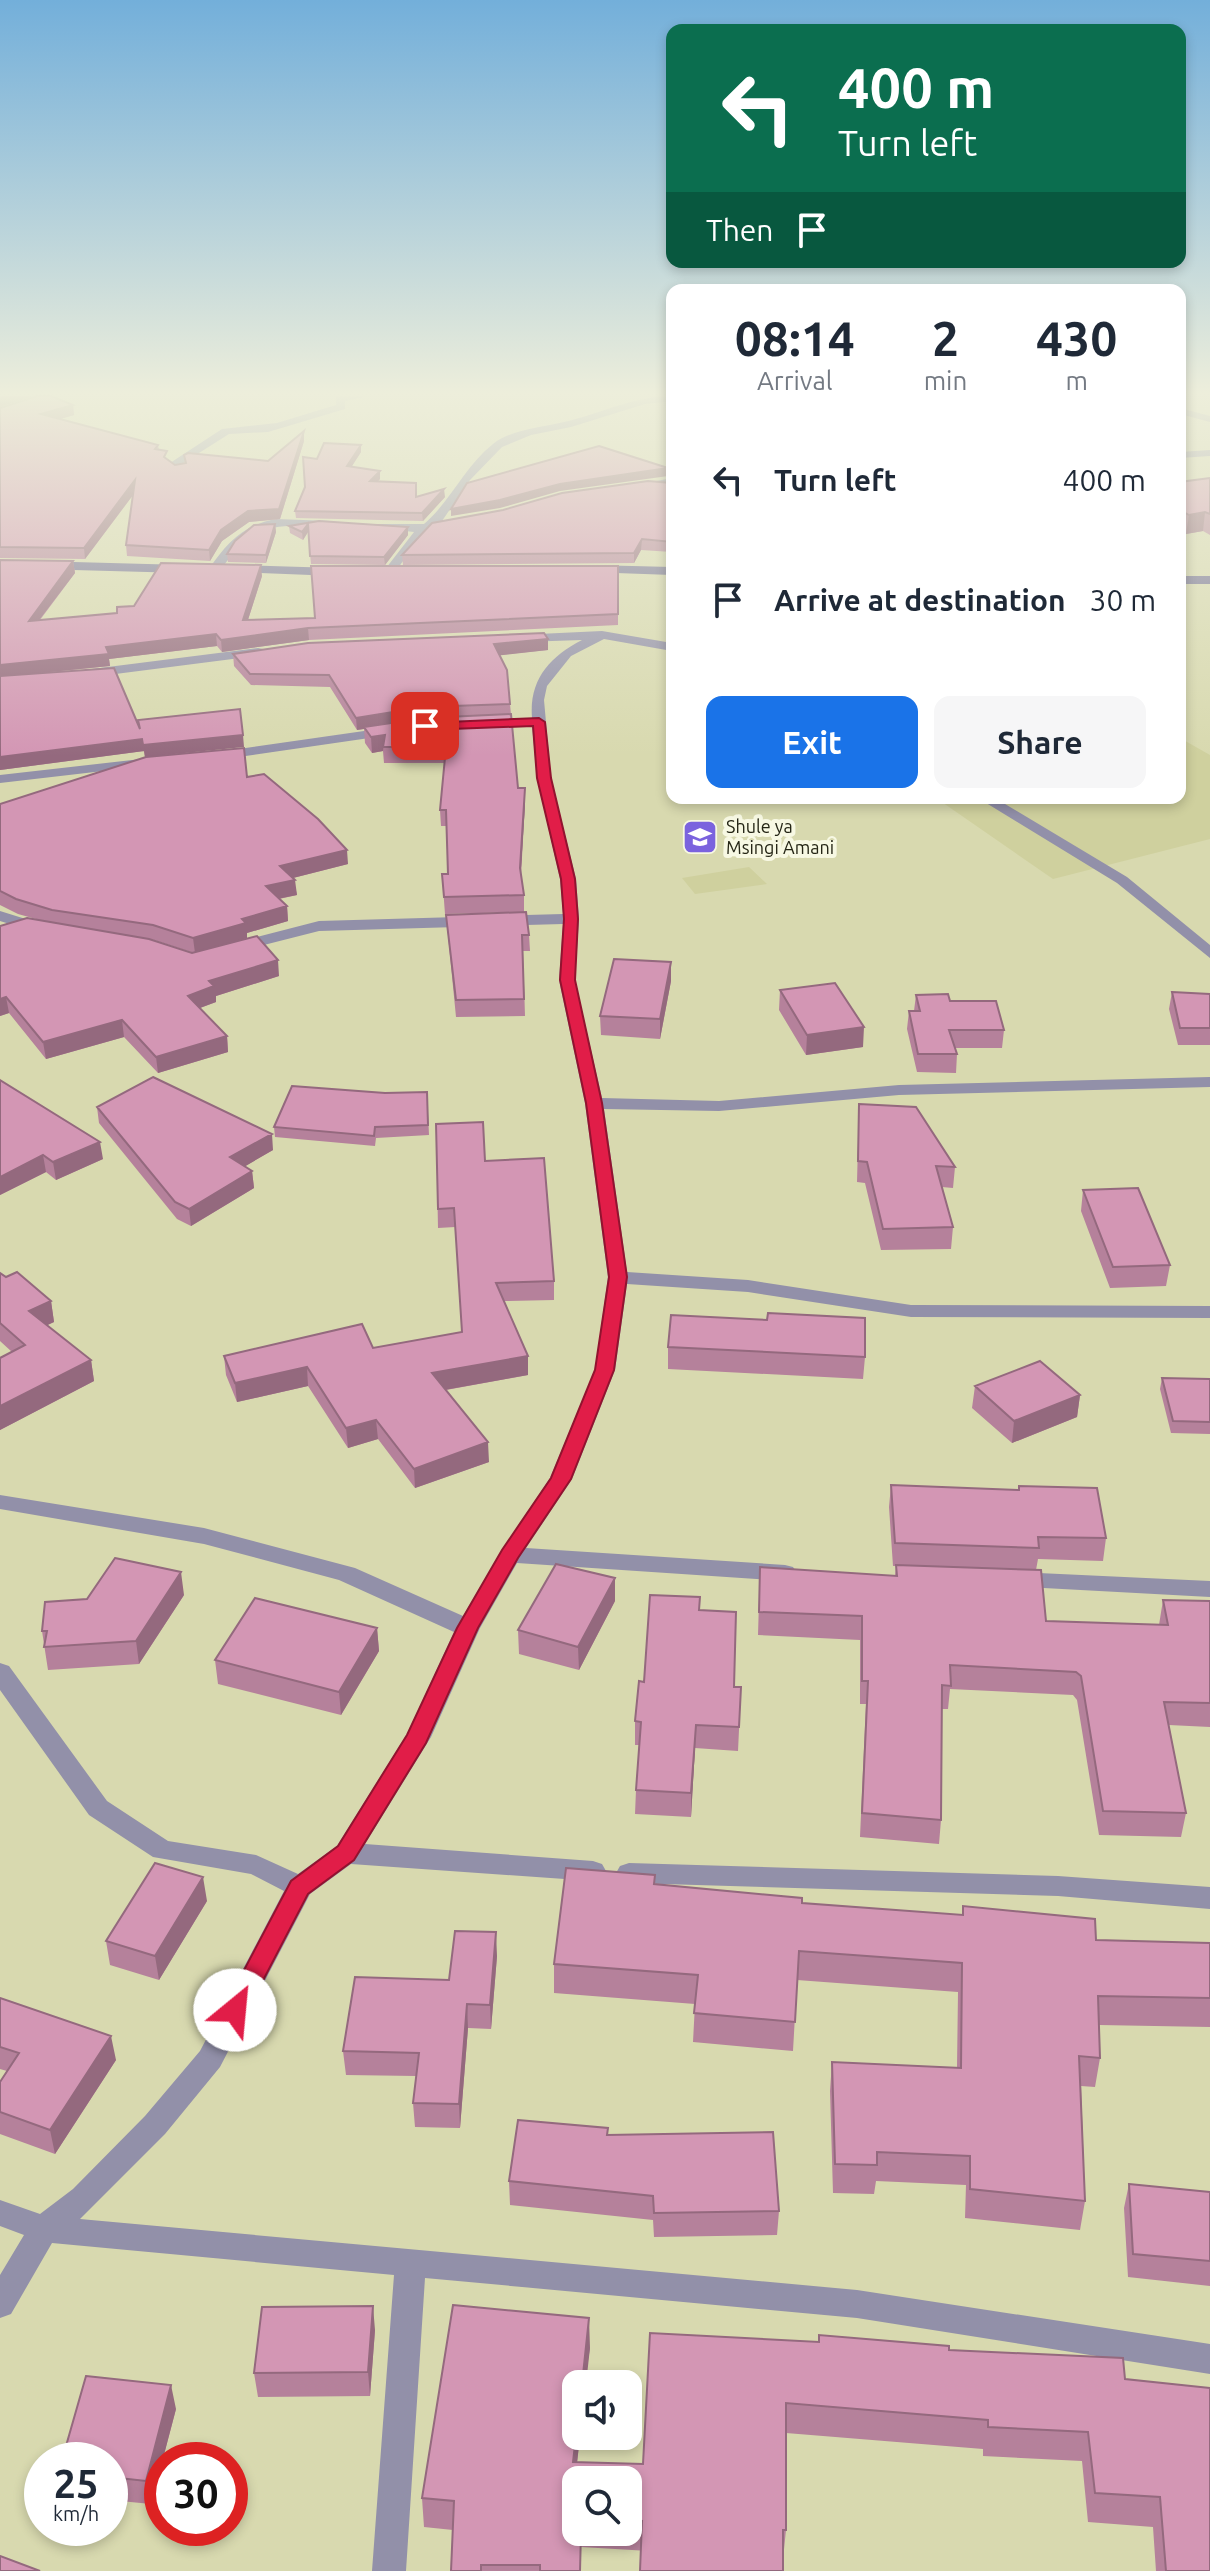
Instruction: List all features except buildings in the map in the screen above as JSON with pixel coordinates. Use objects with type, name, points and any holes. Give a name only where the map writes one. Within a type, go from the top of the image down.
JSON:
[{"type":"street","points":[[389,572],[414,538],[440,516]]},
{"type":"street","points":[[362,525],[414,529],[467,520]]},
{"type":"street","points":[[215,569],[228,545],[251,527],[270,523],[348,524]]},
{"type":"street","points":[[0,565],[347,572]]},
{"type":"street","points":[[583,569],[666,571]]},
{"type":"street","points":[[375,572],[403,573]]},
{"type":"street","points":[[1186,580],[1210,580]]},
{"type":"street","points":[[504,639],[602,635],[666,646]]},
{"type":"street","points":[[0,2304],[44,2229],[84,2198],[155,2125],[210,2059],[300,1887],[346,1853],[418,1737],[468,1628],[510,1555],[561,1479],[605,1370],[618,1277],[594,1103],[567,980],[571,919],[568,879],[544,778],[537,700],[540,685],[566,653],[602,635]]},
{"type":"street","points":[[70,674],[114,673],[266,651]]},
{"type":"street","points":[[469,725],[539,722]]},
{"type":"street","points":[[205,757],[409,729]]},
{"type":"street","points":[[0,779],[163,761]]},
{"type":"street","points":[[995,804],[1122,880],[1210,953]]},
{"type":"street","points":[[0,916],[66,934]]},
{"type":"street","points":[[216,954],[319,926],[571,919]]},
{"type":"street","points":[[594,1103],[719,1106],[899,1090],[1210,1082]]},
{"type":"street","points":[[618,1277],[748,1286],[911,1311],[1210,1312]]},
{"type":"street","points":[[0,1502],[204,1536],[347,1574],[468,1628]]},
{"type":"street","points":[[510,1555],[808,1573]]},
{"type":"street","points":[[990,1579],[1210,1589]]},
{"type":"street","points":[[0,1672],[98,1808],[162,1850],[256,1865],[300,1887]]},
{"type":"street","points":[[346,1853],[677,1877],[1058,1886],[1210,1898]]},
{"type":"street","points":[[0,2213],[44,2229],[410,2266],[857,2304],[1210,2359]]},
{"type":"street","points":[[389,2571],[410,2266]]},
{"type":"shaded area","points":[[1186,741],[1210,755],[1210,839],[1053,879],[945,804],[1186,804]]},
{"type":"shaded area","points":[[749,867],[767,884],[695,894],[682,878]]},
{"type":"place","name":"Shule ya Msingi Amani","points":[[700,837]]},
{"type":"route","points":[[235,2010],[300,1887],[346,1853],[418,1737],[468,1628],[510,1555],[561,1479],[605,1370],[618,1277],[594,1103],[567,980],[571,919],[568,879],[544,778],[539,722],[425,726]]}]
